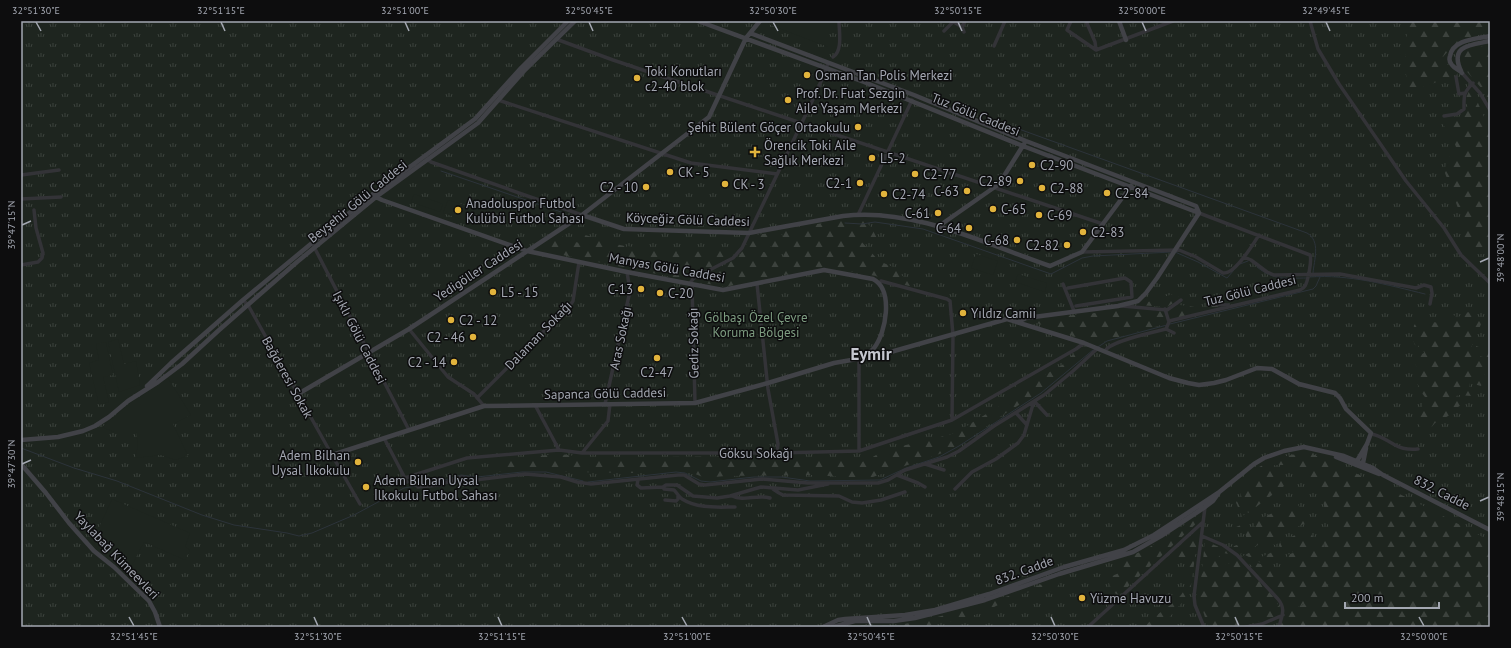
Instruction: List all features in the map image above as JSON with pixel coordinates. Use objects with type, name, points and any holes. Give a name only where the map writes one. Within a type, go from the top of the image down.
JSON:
[{"type":"street","points":[[426,158],[475,119],[521,68],[568,21]]},
{"type":"street","name":"Beyşehir Gölü Caddesi","points":[[144,389],[158,382],[182,364],[374,195],[478,123],[556,39],[575,21]]},
{"type":"street","name":"Tuz Gölü Caddesi","points":[[698,21],[914,95],[1025,143],[1131,186],[1310,255],[1312,259],[1310,276],[1305,286],[1300,290],[1233,306],[1168,325],[1107,347],[1105,351]]},
{"type":"street","name":"Yedigöller Caddesi","points":[[298,394],[408,329],[582,215],[709,117],[746,38],[760,21]]},
{"type":"street","points":[[833,57],[836,56],[839,50],[839,21]]},
{"type":"street","points":[[964,21],[962,27],[964,32]]},
{"type":"street","points":[[994,46],[1005,21]]},
{"type":"street","points":[[1071,21],[1067,30],[1096,50]]},
{"type":"street","points":[[1086,21],[1095,42],[1096,50]]},
{"type":"street","points":[[1119,21],[1126,40]]},
{"type":"street","points":[[1096,50],[1126,40],[1173,21]]},
{"type":"street","points":[[1310,21],[1318,49],[1339,84],[1406,181],[1444,228],[1461,255],[1490,283]]},
{"type":"street","points":[[944,31],[952,22],[962,27]]},
{"type":"street","name":"Tuz Gölü Caddesi","points":[[750,33],[912,100],[1196,206],[1199,213]]},
{"type":"street","points":[[1490,36],[1461,43],[1454,48],[1450,54],[1449,60],[1451,65],[1473,83],[1490,110]]},
{"type":"street","points":[[556,39],[575,48],[1103,224]]},
{"type":"street","points":[[1462,73],[1457,62],[1457,56],[1461,50],[1468,46],[1490,41]]},
{"type":"street","points":[[691,283],[733,258],[742,248],[801,124],[827,65]]},
{"type":"street","points":[[1456,77],[1459,94],[1465,93]]},
{"type":"street","points":[[1444,116],[1457,114],[1464,109],[1465,93],[1473,83]]},
{"type":"street","points":[[498,100],[693,163],[777,174]]},
{"type":"street","points":[[858,214],[912,100]]},
{"type":"street","points":[[939,226],[994,188],[1002,180],[1025,143]]},
{"type":"street","name":"Köyceğiz Gölü Caddesi","points":[[426,158],[431,162],[624,229],[749,233],[858,214],[909,220],[939,226],[1050,266],[1082,252],[1131,186]]},
{"type":"street","points":[[21,175],[59,170]]},
{"type":"street","points":[[21,440],[58,437],[89,429],[106,420],[124,403],[144,389],[171,363],[243,300],[312,243],[374,195]]},
{"type":"street","name":"Manyas Gölü Caddesi","points":[[374,195],[527,251],[627,272],[725,290],[824,270],[875,280],[887,300],[884,330],[873,349],[859,358]]},
{"type":"street","points":[[21,199],[61,197]]},
{"type":"street","points":[[21,265],[38,262],[42,258],[43,253],[34,210]]},
{"type":"street","name":"Sapanca Gölü Caddesi","points":[[332,455],[484,406],[694,403],[768,383],[834,362],[880,355],[1007,319],[1018,322],[1026,318],[1121,306],[1133,303],[1142,298],[1175,251],[1199,213]]},
{"type":"street","points":[[1082,252],[1175,251],[1196,257],[1225,274],[1230,272],[1244,257],[1260,235]]},
{"type":"street","name":"Işıklı Gölü Caddesi","points":[[312,243],[409,430]]},
{"type":"street","points":[[1244,257],[1271,274],[1310,276],[1345,275],[1416,288],[1429,286],[1432,291],[1430,304]]},
{"type":"street","name":"Dalaman Sokağı","points":[[477,398],[572,302],[579,262]]},
{"type":"street","name":"Aras Sokağı","points":[[582,453],[608,422],[607,404],[630,292],[627,272]]},
{"type":"street","points":[[1068,288],[1125,278],[1130,281],[1132,296],[1076,306]]},
{"type":"street","points":[[882,282],[949,300],[951,304],[953,334],[952,420]]},
{"type":"street","name":"Gediz Sokağı","points":[[691,283],[694,403]]},
{"type":"street","points":[[756,284],[768,389],[778,444],[777,453]]},
{"type":"street","points":[[1063,284],[1074,311]]},
{"type":"street","name":"Bağderesi Sokak","points":[[243,300],[248,305],[360,504]]},
{"type":"street","points":[[1121,306],[1165,309],[1170,308],[1181,300]]},
{"type":"street","points":[[1103,302],[1104,308]]},
{"type":"street","points":[[1209,304],[1233,306]]},
{"type":"street","points":[[1165,309],[1168,325],[1174,333]]},
{"type":"street","points":[[1018,322],[1098,348],[1169,378],[1194,384],[1214,383],[1257,368],[1272,368],[1299,384],[1335,393],[1340,398],[1346,409],[1370,431],[1371,434],[1406,450],[1418,449]]},
{"type":"street","points":[[408,329],[448,377],[474,394],[484,406]]},
{"type":"street","name":"Göksu Sokağı","points":[[384,438],[406,480],[467,458],[559,450],[582,453],[777,453],[859,451],[952,420],[1084,343]]},
{"type":"street","points":[[418,487],[439,485],[462,477],[475,480],[518,474],[561,477],[586,484],[638,480],[649,477],[684,475],[699,484],[705,485],[762,479],[808,483],[834,482],[872,484],[888,480],[905,470],[952,454],[1034,401],[1073,372],[1098,348]]},
{"type":"street","points":[[873,349],[876,354],[880,355]]},
{"type":"street","points":[[859,358],[859,451]]},
{"type":"street","points":[[1034,401],[1047,414]]},
{"type":"street","points":[[955,489],[972,472],[996,459],[1018,443],[1024,435],[1034,401]]},
{"type":"street","points":[[535,405],[559,450]]},
{"type":"street","points":[[1016,413],[1027,425]]},
{"type":"street","points":[[1359,464],[1371,434]]},
{"type":"street","name":"832. Cadde","points":[[833,627],[855,621],[894,621],[930,615],[985,600],[1117,552],[1137,544],[1218,493],[1254,464],[1279,452],[1304,447],[1333,455],[1344,456],[1372,472],[1383,475],[1490,530]]},
{"type":"street","name":"Yaylabağ Kümeevleri","points":[[21,464],[94,551],[114,567],[148,601],[155,612],[160,627]]},
{"type":"street","points":[[925,464],[944,470]]},
{"type":"street","points":[[897,475],[925,487]]},
{"type":"street","points":[[638,480],[637,485],[641,488],[677,485],[693,496],[717,498],[732,496],[761,488],[798,490],[834,482]]},
{"type":"street","points":[[663,487],[664,489],[674,490],[685,501],[700,506],[713,508],[735,507]]},
{"type":"street","points":[[773,488],[776,492],[783,494],[839,496],[852,502],[862,503],[881,500],[905,492]]},
{"type":"street","name":"832. Cadde","points":[[823,627],[838,620],[926,612],[1080,565],[1116,558],[1139,549],[1205,507],[1213,501],[1218,493]]},
{"type":"street","points":[[665,500],[676,500],[678,499],[678,495]]},
{"type":"street","points":[[732,496],[745,498],[762,496],[770,498]]},
{"type":"street","points":[[1204,627],[1195,605],[1194,596],[1205,507]]},
{"type":"street","points":[[1088,627],[1203,522]]},
{"type":"street","points":[[1202,536],[1227,548],[1242,559],[1280,601],[1283,607],[1283,615],[1279,627]]},
{"type":"street","points":[[1246,627],[1262,624],[1283,615]]},
{"type":"street","points":[[1262,624],[1267,627]]},
{"type":"green space","name":"Gölbaşı Özel Çevre Koruma Bölgesi","points":[[21,21],[1490,21],[1490,627],[21,627]]},
{"type":"green space","points":[[770,21],[828,21],[828,47],[768,24]]},
{"type":"green space","points":[[1410,21],[1490,21],[1490,33],[1474,36],[1458,42],[1442,58],[1458,74],[1418,89],[1408,87],[1405,63]]},
{"type":"green space","points":[[1490,45],[1490,104],[1483,90],[1462,66],[1462,62],[1466,50]]},
{"type":"green space","points":[[1470,89],[1490,130],[1490,252],[1484,254],[1473,254],[1463,246],[1465,227],[1445,173],[1446,162],[1456,147],[1452,136],[1441,122],[1462,116],[1468,105],[1466,98]]},
{"type":"green space","points":[[414,194],[443,204],[440,212],[411,202]]},
{"type":"green space","name":"Anadoluspor Futbol Kulübü Futbol Sahası","points":[[448,200],[472,207],[467,221],[443,213]]},
{"type":"green space","points":[[853,218],[860,219],[860,221],[862,221],[862,219],[871,227],[880,244],[859,239],[879,261],[893,267],[914,287],[882,280],[876,276],[825,267],[784,275],[782,230]]},
{"type":"green space","points":[[572,228],[582,234],[595,238],[594,240],[596,241],[597,239],[612,243],[612,246],[615,244],[625,246],[627,249],[627,246],[638,248],[638,251],[640,251],[640,248],[650,249],[650,252],[652,249],[663,250],[664,253],[666,251],[677,251],[678,254],[679,251],[690,252],[692,254],[692,252],[705,251],[705,254],[707,254],[707,251],[733,251],[737,242],[742,243],[732,256],[687,280],[558,254],[558,252],[554,252],[554,254],[550,253],[551,250],[546,252],[547,249],[542,248],[541,251],[538,249],[563,231],[563,237],[560,238],[580,243],[581,239],[570,233]]},
{"type":"green space","points":[[781,231],[782,254],[779,253],[778,247],[758,246],[758,249],[745,247],[751,236]]},
{"type":"green space","points":[[745,249],[782,255],[783,275],[754,281],[754,279],[752,279],[752,281],[725,287],[694,281],[734,260]]},
{"type":"green space","points":[[976,254],[998,261],[993,275],[971,268]]},
{"type":"green space","points":[[1018,274],[1047,283],[1045,292],[1015,282]]},
{"type":"green space","points":[[1173,294],[1181,298],[1167,307],[1138,305]]},
{"type":"green space","points":[[1181,302],[1180,305],[1209,309],[1209,305],[1223,307],[1169,320],[1167,311]]},
{"type":"green space","points":[[1138,309],[1164,311],[1168,323],[1106,341],[1098,345],[1037,323],[1039,320],[1074,315]]},
{"type":"green space","points":[[1468,312],[1483,319],[1475,334],[1471,349],[1475,352],[1476,346],[1490,351],[1490,359],[1480,356],[1484,360],[1482,369],[1485,375],[1481,382],[1482,384],[1481,386],[1470,383],[1469,388],[1473,393],[1471,396],[1456,396],[1458,401],[1465,401],[1465,403],[1458,407],[1452,408],[1450,415],[1435,423],[1429,430],[1424,429],[1419,426],[1419,422],[1423,404],[1429,399],[1421,392],[1415,380],[1416,374],[1412,374],[1411,372],[1417,367],[1415,364],[1417,356],[1424,353],[1419,351],[1419,346],[1415,345],[1413,340],[1414,325],[1419,322],[1428,325],[1432,322],[1442,323],[1454,315],[1456,317],[1463,316]]},
{"type":"green space","points":[[118,339],[124,364],[136,361],[140,385],[119,392],[108,342]]},
{"type":"green space","points":[[106,342],[113,375],[103,377],[109,402],[99,405],[89,363],[99,360],[96,344]]},
{"type":"green space","points":[[1085,348],[1092,349],[1093,352],[1083,359],[1081,358],[1041,391],[1001,416],[963,443],[945,452],[870,478],[828,476],[824,474],[725,476],[705,478],[693,473],[690,467],[645,468],[633,473],[572,472],[524,469],[497,472],[494,468],[496,464],[505,459],[559,454],[584,457],[802,456],[803,459],[830,459],[859,463],[888,448],[949,435],[960,430],[1006,402],[1041,377],[1069,361],[1071,356]]},
{"type":"green space","points":[[168,378],[191,415],[173,424],[188,456],[175,460],[161,455],[135,458],[138,445],[136,432],[114,432],[102,427],[127,405]]},
{"type":"green space","points":[[1310,453],[1356,473],[1446,517],[1490,541],[1490,627],[1279,627],[1283,615],[1320,596],[1327,588],[1330,580],[1324,542],[1329,528],[1321,492],[1296,465],[1276,465],[1253,470],[1280,458]]},
{"type":"green space","points":[[1266,469],[1282,475],[1288,483],[1248,513],[1239,490]]},
{"type":"green space","points":[[1235,497],[1258,545],[1246,551],[1245,547],[1249,545],[1243,528],[1234,531],[1234,528],[1245,523],[1234,498]]},
{"type":"green space","points":[[112,499],[190,533],[185,547],[190,550],[185,560],[144,542],[131,567],[103,553],[94,544],[99,533],[97,532]]},
{"type":"green space","points":[[1297,502],[1306,523],[1262,542],[1253,522]]},
{"type":"green space","points":[[1200,515],[1201,519],[1118,596],[1112,590],[1107,578],[1124,571],[1120,560],[1145,550]]},
{"type":"green space","points":[[1199,528],[1190,593],[1161,627],[1145,627],[1181,594],[1186,586],[1188,576],[1187,564],[1178,558],[1171,559],[1132,593],[1125,596]]},
{"type":"green space","points":[[1309,528],[1315,542],[1323,541],[1328,573],[1327,586],[1325,590],[1317,597],[1297,608],[1286,610],[1285,603],[1281,597],[1240,553],[1231,547],[1237,545],[1239,548],[1241,547],[1243,551],[1241,553],[1247,558],[1258,564],[1270,564],[1271,571],[1274,572],[1294,563],[1294,557],[1288,559],[1287,555],[1293,553],[1287,539]]},
{"type":"green space","points":[[1281,538],[1282,540],[1280,542],[1284,552],[1277,557],[1261,563],[1245,555],[1258,548],[1260,551],[1255,553],[1256,557],[1259,558],[1279,549],[1279,543],[1274,545],[1272,542]]},
{"type":"green space","points":[[1205,541],[1228,552],[1228,554],[1224,553],[1218,557],[1222,565],[1230,563],[1229,561],[1234,555],[1247,567],[1270,592],[1280,609],[1281,615],[1246,625],[1208,627],[1199,598]]},
{"type":"green space","points":[[1062,577],[1054,596],[1046,587],[1016,596],[986,611],[983,604],[1015,594]]},
{"type":"green space","points":[[974,607],[975,612],[979,611],[980,613],[963,619],[920,627],[846,627],[912,624]]},
{"type":"waterway","points":[[1016,128],[1307,233],[1314,241],[1316,251],[1313,273]]},
{"type":"waterway","points":[[441,171],[564,213],[567,219]]},
{"type":"waterway","points":[[845,223],[862,224],[875,222],[923,229],[1051,274],[1082,258],[1093,256],[1172,252]]},
{"type":"waterway","points":[[1175,252],[1198,262],[1227,278],[1234,270]]},
{"type":"waterway","points":[[1240,264],[1248,261]]},
{"type":"waterway","points":[[1257,267],[1275,277],[1307,278]]},
{"type":"waterway","points":[[1310,277],[1325,276],[1354,279],[1425,294]]},
{"type":"waterway","points":[[1170,324],[1313,289],[1320,277]]},
{"type":"waterway","points":[[1098,347],[1107,341],[1167,325]]},
{"type":"waterway","points":[[588,482],[676,472],[685,473],[701,481],[710,482],[754,477],[782,477],[810,481],[880,480],[906,468],[939,457],[959,446],[1041,393],[1093,350]]},
{"type":"waterway","points":[[21,448],[74,468],[117,481],[202,515],[234,525],[299,536],[312,533],[354,515],[404,488],[417,486]]},
{"type":"waterway","points":[[432,484],[461,475],[477,477],[522,472],[546,472],[583,481]]},
{"type":"place","name":"Osman Tan Polis Merkezi","points":[[807,75]]},
{"type":"place","name":"Toki Konutları c2-40 blok","points":[[637,78]]},
{"type":"place","name":"Prof. Dr. Fuat Sezgin Aile Yaşam Merkezi","points":[[788,100]]},
{"type":"place","name":"Şehit Bülent Göçer Ortaokulu","points":[[858,127]]},
{"type":"place","name":"Örencik Toki Aile Sağlık Merkezi","points":[[755,152]]},
{"type":"place","name":"L5-2","points":[[872,158]]},
{"type":"place","name":"C2-90","points":[[1032,165]]},
{"type":"place","name":"CK - 5","points":[[670,172]]},
{"type":"place","name":"C2-77","points":[[915,174]]},
{"type":"place","name":"C2-89","points":[[1020,181]]},
{"type":"place","name":"C2-1","points":[[860,183]]},
{"type":"place","name":"CK - 3","points":[[725,184]]},
{"type":"place","name":"C2 - 10","points":[[646,187]]},
{"type":"place","name":"C2-88","points":[[1042,188]]},
{"type":"place","name":"C-63","points":[[967,191]]},
{"type":"place","name":"C2-84","points":[[1107,193]]},
{"type":"place","name":"C2-74","points":[[884,194]]},
{"type":"place","name":"C-65","points":[[993,209]]},
{"type":"place","name":"Anadoluspor Futbol Kulübü Futbol Sahası","points":[[458,210]]},
{"type":"place","name":"C-61","points":[[938,213]]},
{"type":"place","name":"C-69","points":[[1039,215]]},
{"type":"place","name":"C-64","points":[[969,228]]},
{"type":"place","name":"C2-83","points":[[1083,232]]},
{"type":"place","name":"C-68","points":[[1017,240]]},
{"type":"place","name":"C2-82","points":[[1067,245]]},
{"type":"place","name":"C-13","points":[[641,289]]},
{"type":"place","name":"L5 - 15","points":[[493,292]]},
{"type":"place","name":"C-20","points":[[660,293]]},
{"type":"place","name":"Yıldız Camii","points":[[963,313]]},
{"type":"place","name":"C2 - 12","points":[[451,320]]},
{"type":"place","name":"C2 - 46","points":[[473,337]]},
{"type":"place","name":"C2-47","points":[[657,358]]},
{"type":"place","name":"C2 - 14","points":[[454,362]]},
{"type":"place","name":"Adem Bilhan Uysal İlkokulu","points":[[358,462]]},
{"type":"place","name":"Adem Bilhan Uysal İlkokulu Futbol Sahası","points":[[366,487]]},
{"type":"place","name":"Yüzme Havuzu","points":[[1082,598]]},
{"type":"district","name":"Eymir","points":[[871,354]]}]
